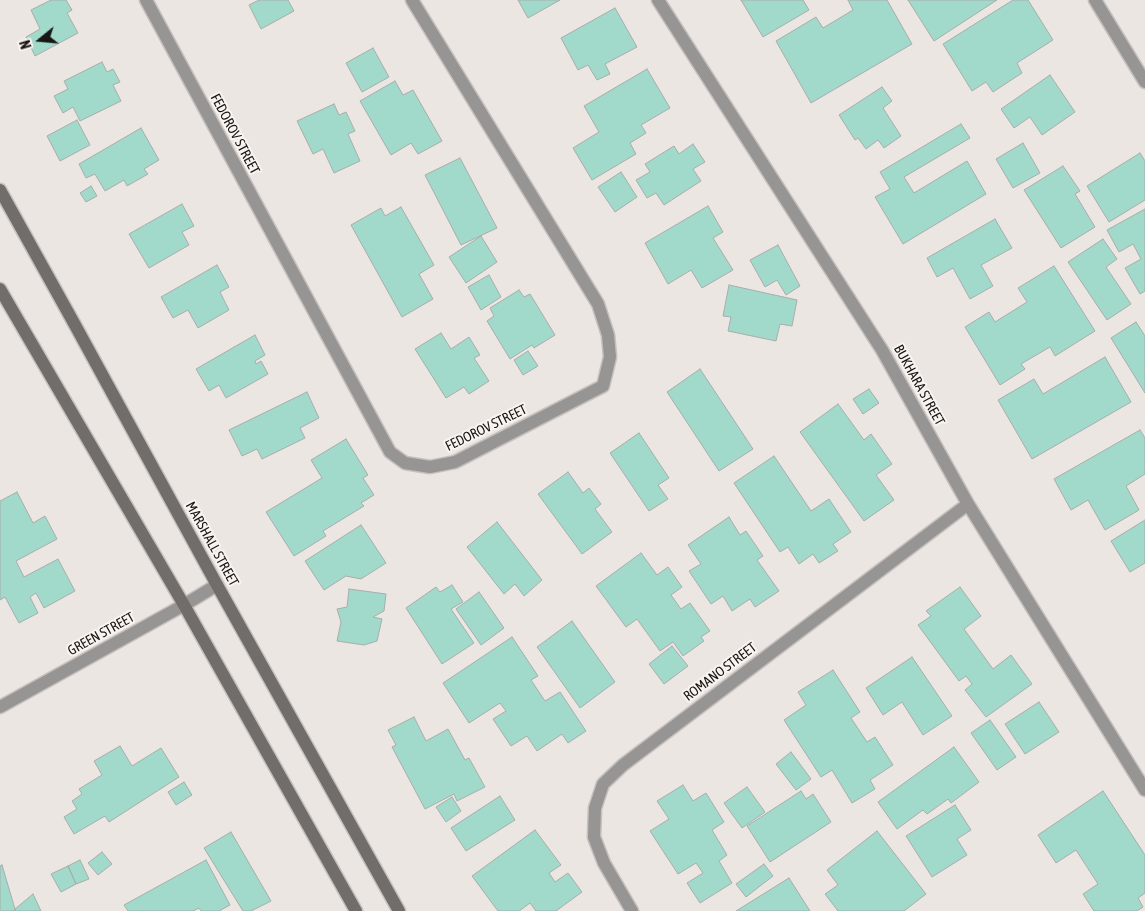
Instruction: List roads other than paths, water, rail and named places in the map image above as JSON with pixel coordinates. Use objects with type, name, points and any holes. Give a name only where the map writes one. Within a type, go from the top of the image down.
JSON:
[{"type":"street","name":"FEDOROV STREET","points":[[146,0],[390,452],[405,463],[430,467],[455,462],[603,386],[610,357],[608,335],[598,304],[412,0]]},
{"type":"street","name":"BUKHARA STREET","points":[[658,0],[882,350],[968,504],[1145,790]]},
{"type":"street","points":[[1095,0],[1145,82]]},
{"type":"street","name":"MARSHALL STREET","points":[[0,190],[76,325],[217,585],[400,911]]},
{"type":"street","points":[[0,289],[184,605],[356,911]]},
{"type":"street","name":"ROMANO STREET","points":[[632,911],[604,863],[594,837],[594,808],[603,784],[623,765],[968,504]]},
{"type":"street","name":"GREEN STREET","points":[[0,707],[217,585]]}]
